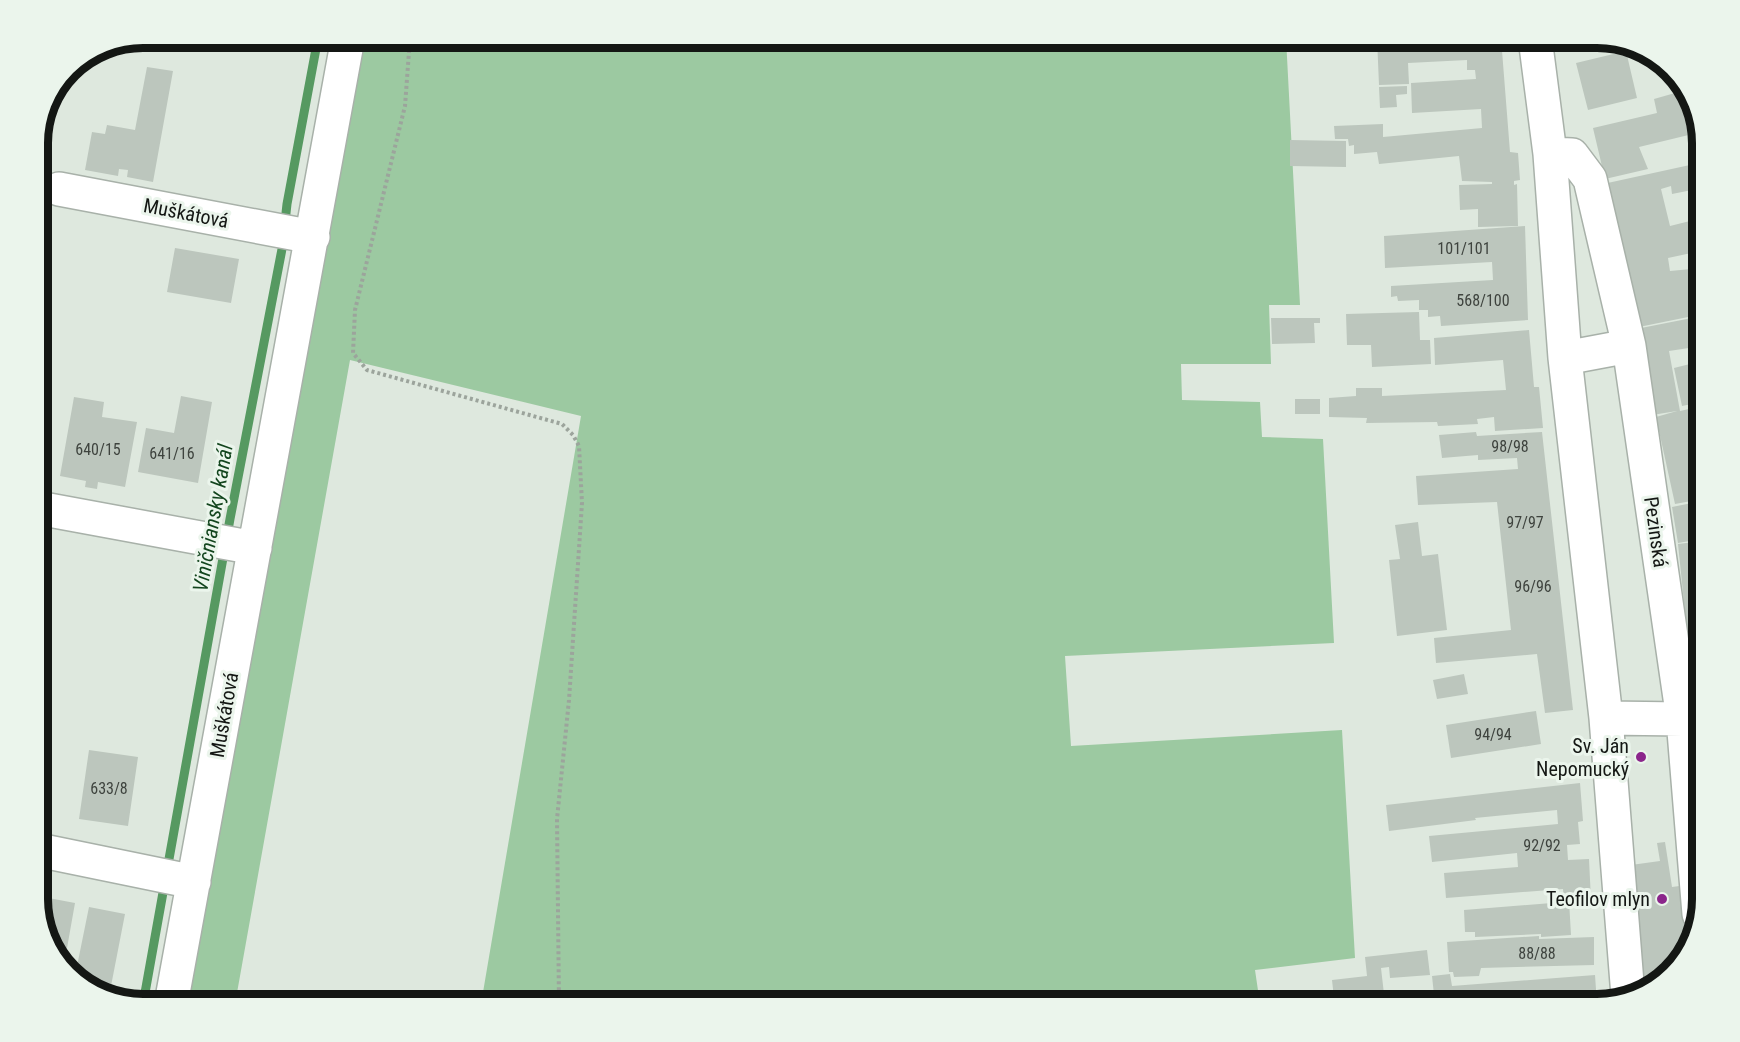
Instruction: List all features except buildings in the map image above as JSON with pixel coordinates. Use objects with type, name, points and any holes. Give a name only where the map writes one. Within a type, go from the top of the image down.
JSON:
[{"type":"street","name":"Muškátová","points":[[173,994],[346,48]]},
{"type":"street","points":[[1536,48],[1550,154],[1565,358],[1606,718],[1627,989]]},
{"type":"street","name":"Pezinská","points":[[1550,154],[1572,155],[1590,179],[1629,346],[1683,719],[1692,829]]},
{"type":"street","name":"Muškátová","points":[[59,189],[313,237]]},
{"type":"street","points":[[1565,358],[1629,346]]},
{"type":"street","points":[[48,510],[255,548]]},
{"type":"street","points":[[1606,718],[1683,719]]},
{"type":"street","points":[[48,852],[194,882]]},
{"type":"path","points":[[409,48],[405,106],[355,310],[353,353],[367,370],[562,424],[573,435],[579,446],[582,503],[569,700],[557,819],[559,994]]},
{"type":"green space","points":[[362,48],[1287,48],[1300,305],[1269,305],[1271,364],[1181,364],[1182,400],[1260,402],[1262,437],[1323,439],[1334,643],[1065,656],[1071,746],[1342,730],[1355,958],[1255,970],[1259,994],[483,994],[581,416],[350,360],[237,994],[189,994]]},
{"type":"waterway","name":"Viničniansky kanál","points":[[145,994],[230,519],[282,249],[287,204],[316,48]]},
{"type":"place","name":"Sv. Ján Nepomucký","points":[[1641,757]]},
{"type":"place","name":"Teofilov mlyn","points":[[1662,899]]}]
